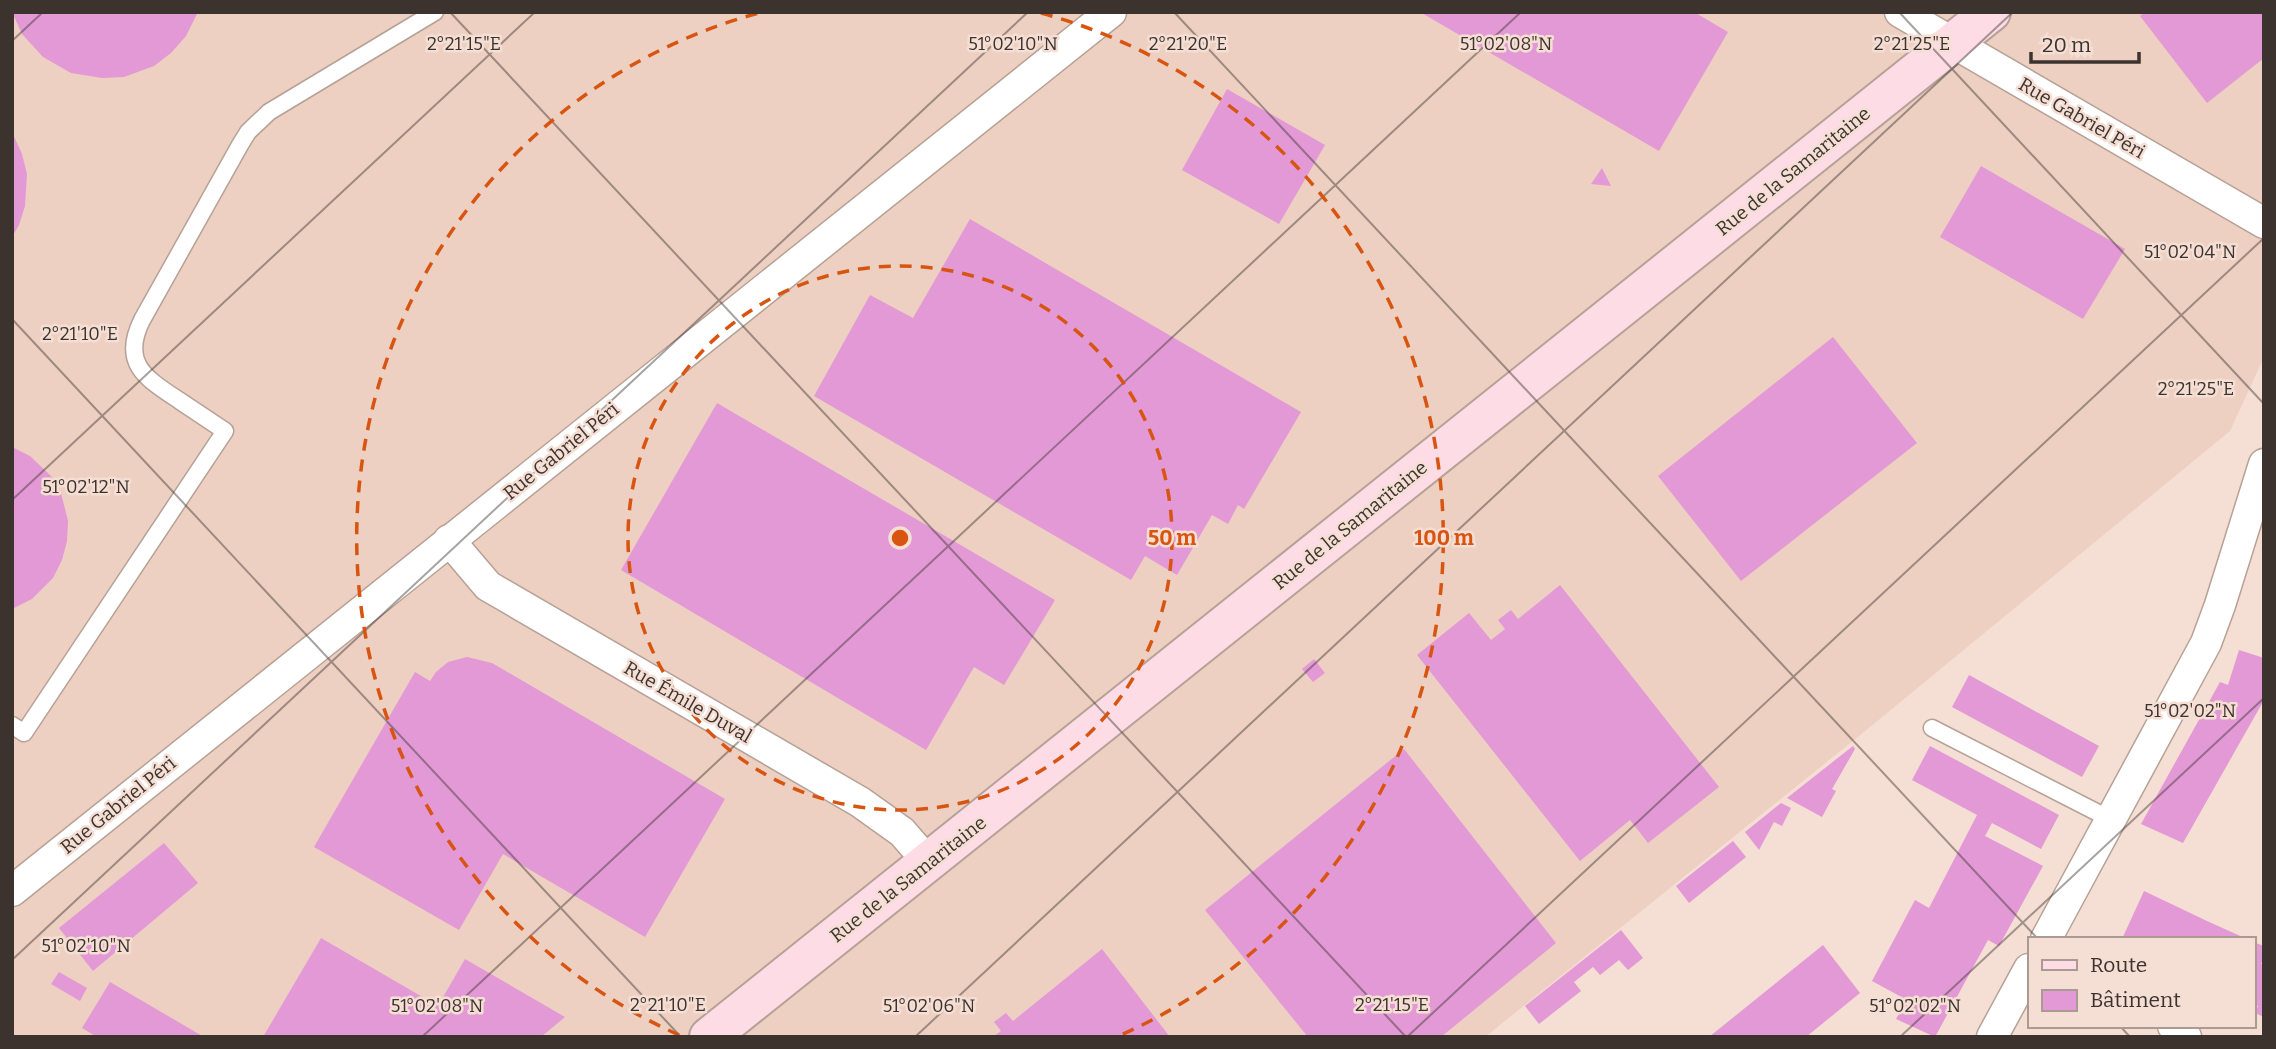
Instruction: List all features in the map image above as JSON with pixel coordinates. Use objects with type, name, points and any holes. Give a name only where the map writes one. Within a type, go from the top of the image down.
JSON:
[{"type":"street","name":"Rue Gabriel Péri","points":[[12,891],[1111,12]]},
{"type":"street","name":"Rue Gabriel Péri","points":[[1900,12],[2264,223]]},
{"type":"street","name":"Rue de la Samaritaine","points":[[709,1037],[1991,12]]},
{"type":"street","points":[[2047,937],[2206,643],[2256,518],[2264,464]]},
{"type":"street","name":"Rue Émile Duval","points":[[449,540],[488,586],[860,802],[902,832],[929,863]]},
{"type":"street","points":[[1992,1037],[2028,971]]},
{"type":"lane","points":[[12,725],[24,733],[226,431],[147,379],[137,362],[134,340],[142,320],[240,145],[248,132],[269,112],[435,12]]},
{"type":"lane","points":[[1932,728],[2110,819]]},
{"type":"shaded area","points":[[12,12],[2264,12],[2264,357],[2230,431],[1859,736],[1485,1037],[12,1037]]},
{"type":"building","points":[[12,12],[198,12],[186,36],[171,53],[154,66],[124,77],[102,78],[71,73],[43,57],[22,34]]},
{"type":"building","points":[[1420,12],[1694,12],[1728,32],[1659,151]]},
{"type":"building","points":[[2145,12],[2264,12],[2264,58],[2207,103],[2140,16]]},
{"type":"building","points":[[1227,89],[1325,145],[1279,224],[1182,170]]},
{"type":"building","points":[[12,132],[27,174],[25,206],[12,237]]},
{"type":"building","points":[[1981,166],[2125,249],[2083,319],[1940,237]]},
{"type":"building","points":[[1602,168],[1611,186],[1591,184]]},
{"type":"building","points":[[970,219],[1301,412],[1244,509],[1238,505],[1228,524],[1212,515],[1177,575],[1145,556],[1131,580],[814,396],[870,295],[913,318]]},
{"type":"building","points":[[1833,337],[1917,443],[1741,581],[1658,476]]},
{"type":"building","points":[[717,403],[1055,600],[1004,685],[974,667],[926,750],[621,570]]},
{"type":"building","points":[[12,447],[30,456],[51,476],[61,493],[68,521],[62,560],[53,578],[32,599],[12,609]]},
{"type":"building","points":[[1560,585],[1719,787],[1648,843],[1630,820],[1580,861],[1417,655],[1469,613],[1491,640],[1505,629],[1498,620],[1511,610],[1518,619]]},
{"type":"building","points":[[2239,650],[2264,658],[2264,700],[2183,843],[2141,824],[2220,682],[2228,685]]},
{"type":"building","points":[[467,657],[492,663],[725,799],[645,937],[503,854],[459,930],[314,847],[415,672],[430,681],[448,662]]},
{"type":"building","points":[[1314,659],[1325,673],[1313,682],[1302,669]]},
{"type":"building","points":[[1969,675],[2099,746],[2082,777],[1952,707]]},
{"type":"building","points":[[1853,746],[1855,749],[1832,789],[1836,791],[1822,817],[1787,798]]},
{"type":"building","points":[[1930,746],[2059,815],[2041,849],[1992,823],[1985,836],[2043,866],[1999,946],[1988,940],[1935,1037],[1896,1019],[1907,1000],[1872,981],[1915,900],[1929,908],[1977,815],[1912,780]]},
{"type":"building","points":[[1404,749],[1556,943],[1441,1037],[1308,1037],[1205,910]]},
{"type":"building","points":[[1781,803],[1791,808],[1782,826],[1774,822],[1759,850],[1745,832]]},
{"type":"building","points":[[1733,841],[1746,857],[1689,903],[1676,886]]},
{"type":"building","points":[[164,843],[198,883],[93,971],[59,928]]},
{"type":"building","points":[[2144,891],[2243,937],[2123,937]]},
{"type":"building","points":[[1621,930],[1643,958],[1628,970],[1619,960],[1600,975],[1593,967],[1574,982],[1581,991],[1539,1024],[1525,1006]]},
{"type":"building","points":[[321,938],[438,1006],[465,959],[565,1017],[541,1037],[263,1037]]},
{"type":"building","points":[[2255,943],[2264,946],[2261,964],[2264,965],[2264,1017],[2255,1013],[2258,1006],[2255,1005]]},
{"type":"building","points":[[1823,945],[1860,993],[1806,1037],[1709,1037]]},
{"type":"building","points":[[1102,949],[1170,1037],[993,1037],[1001,1031],[994,1022],[1006,1013],[1013,1021]]},
{"type":"building","points":[[59,972],[87,988],[80,1001],[51,984]]},
{"type":"building","points":[[110,982],[204,1037],[97,1037],[82,1028]]}]
